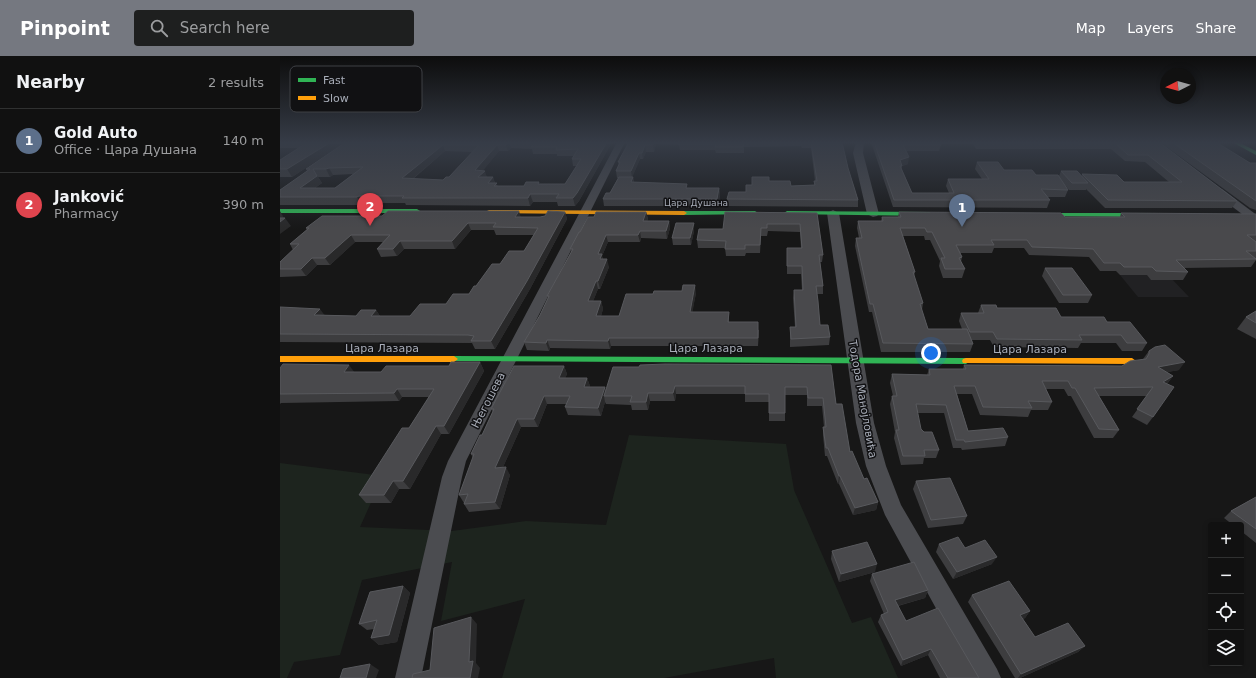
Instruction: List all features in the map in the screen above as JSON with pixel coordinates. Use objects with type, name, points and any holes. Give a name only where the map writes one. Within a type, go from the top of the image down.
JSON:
[{"type":"street","name":"Његошева","points":[[408,678],[452,477],[457,461],[606,171]]},
{"type":"street","points":[[863,171],[873,214]]},
{"type":"street","points":[[1208,183],[1253,215]]},
{"type":"street","points":[[280,211],[424,211]]},
{"type":"street","name":"Цара Душана","points":[[479,212],[766,213]]},
{"type":"street","points":[[781,213],[936,214]]},
{"type":"street","name":"Тодора Манојловића","points":[[833,213],[865,422],[881,482],[892,509],[988,678]]},
{"type":"street","points":[[1023,214],[1158,215]]},
{"type":"street","points":[[1238,215],[1253,215]]},
{"type":"street","name":"Цара Лазара","points":[[280,359],[1132,361]]},
{"type":"shaded area","points":[[1152,258],[1189,297],[1138,297],[1120,275]]},
{"type":"shaded area","points":[[629,435],[786,444],[794,490],[852,623],[871,617],[898,678],[776,678],[774,658],[664,678],[502,678],[525,599],[441,621],[452,562],[362,580],[340,655],[294,662],[287,678],[280,678],[280,463],[383,476],[360,527],[452,531],[526,521],[606,525]]},
{"type":"building","points":[[307,171],[314,171],[317,176],[300,188],[335,188],[358,171],[411,171],[402,178],[443,180],[446,177],[449,177],[455,171],[485,171],[478,177],[493,177],[488,183],[497,183],[494,186],[524,186],[526,182],[539,182],[538,184],[565,184],[573,171],[590,171],[573,198],[556,198],[559,194],[530,194],[528,198],[402,198],[404,196],[280,197],[280,190]]},
{"type":"building","points":[[815,171],[849,171],[858,200],[727,199],[729,192],[746,192],[746,185],[752,185],[752,177],[769,177],[769,181],[790,181],[791,186],[815,185],[814,181],[817,181]]},
{"type":"building","points":[[884,171],[902,171],[912,193],[954,193],[948,179],[989,179],[983,171],[1033,171],[1036,175],[1058,175],[1068,190],[1041,189],[1050,200],[894,200]]},
{"type":"building","points":[[1061,171],[1077,171],[1088,183],[1072,183]]},
{"type":"building","points":[[1168,171],[1197,171],[1237,201],[1108,200],[1082,174],[1117,175],[1124,182],[1182,182]]},
{"type":"building","points":[[1213,171],[1256,171],[1256,201]]},
{"type":"building","points":[[619,177],[633,177],[631,182],[687,184],[686,188],[719,188],[717,199],[603,199],[606,193],[610,193]]},
{"type":"building","points":[[388,211],[519,211],[515,217],[540,217],[545,216],[548,211],[565,212],[527,281],[491,341],[471,341],[474,336],[468,335],[280,334],[280,307],[320,309],[314,315],[356,316],[361,310],[376,310],[371,316],[410,316],[420,304],[446,304],[453,294],[469,294],[492,264],[500,264],[509,251],[524,251],[538,228],[493,227],[496,223],[468,223],[452,241],[400,241],[393,249],[377,249],[390,235],[351,235],[325,258],[312,258],[301,269],[280,269],[280,262],[299,244],[290,244],[309,228],[306,228],[322,216],[382,216]]},
{"type":"building","points":[[596,212],[646,212],[643,221],[669,221],[666,231],[640,231],[638,235],[606,235],[598,254],[602,254],[600,259],[607,259],[588,301],[601,301],[596,316],[619,316],[626,294],[653,294],[654,291],[682,291],[683,285],[695,285],[690,312],[729,312],[728,322],[758,322],[758,338],[609,338],[608,341],[547,340],[546,343],[524,342],[540,315],[549,296],[547,296],[573,249],[570,249],[579,232],[588,217],[594,217]]},
{"type":"building","points":[[725,212],[817,213],[823,255],[819,255],[823,286],[816,286],[820,325],[828,325],[830,337],[791,339],[790,327],[796,327],[794,290],[803,290],[802,266],[787,266],[787,248],[802,248],[800,224],[767,224],[767,228],[761,228],[760,245],[745,245],[745,249],[725,249],[726,241],[697,240],[699,229],[723,229]]},
{"type":"building","points":[[899,212],[1061,213],[1065,217],[1125,217],[1121,213],[1256,214],[1256,235],[1247,235],[1256,242],[1256,251],[1246,251],[1256,259],[1176,260],[1188,272],[1156,271],[1152,267],[1124,267],[1120,263],[1104,263],[1093,249],[1032,247],[1027,240],[991,240],[994,245],[956,245],[962,257],[959,258],[965,269],[945,269],[941,258],[945,258],[932,232],[927,232],[925,228],[900,228],[915,272],[913,272],[923,303],[920,304],[928,329],[967,329],[973,344],[883,343],[873,304],[870,304],[856,238],[862,238],[858,221],[883,221],[882,217],[901,217]]},
{"type":"building","points":[[676,223],[694,223],[690,238],[672,238]]},
{"type":"building","points":[[1045,268],[1072,268],[1092,295],[1063,295]]},
{"type":"building","points":[[981,305],[996,305],[997,308],[1056,308],[1061,317],[1104,317],[1107,322],[1130,322],[1147,343],[1127,343],[1121,335],[1079,335],[1082,340],[997,339],[993,332],[970,332],[961,313],[984,313]]},
{"type":"building","points":[[1256,311],[1256,323],[1246,317]]},
{"type":"building","points":[[1165,345],[1185,362],[1158,367],[1173,376],[1163,382],[1174,387],[1153,417],[1137,409],[1153,387],[1094,388],[1119,430],[1099,429],[1075,388],[1072,388],[1068,381],[1042,381],[1052,402],[1028,401],[1032,408],[983,407],[975,386],[954,386],[968,431],[1003,428],[1008,437],[965,442],[964,440],[956,440],[946,405],[916,404],[921,429],[924,432],[932,432],[939,450],[924,450],[925,456],[903,456],[896,430],[899,430],[892,396],[897,396],[892,374],[930,375],[929,369],[966,369],[964,365],[1122,366],[1130,361],[1146,359],[1149,351],[1155,347]]},
{"type":"building","points":[[451,362],[480,362],[444,426],[436,426],[403,481],[393,481],[384,495],[359,495],[402,428],[409,428],[434,389],[397,389],[394,393],[280,394],[280,368],[283,364],[349,365],[344,372],[381,372],[386,366],[449,366]]},
{"type":"building","points":[[640,365],[831,365],[836,404],[842,404],[850,452],[852,451],[864,479],[867,478],[878,502],[855,508],[839,476],[828,448],[826,448],[823,427],[826,427],[823,398],[808,398],[807,387],[785,387],[785,413],[769,413],[769,394],[745,394],[745,386],[675,386],[673,393],[648,393],[646,402],[630,402],[632,396],[604,396],[613,367],[639,367]]},
{"type":"building","points":[[514,366],[564,366],[559,378],[587,378],[584,387],[605,387],[598,408],[565,407],[570,396],[544,396],[534,419],[517,419],[495,468],[506,467],[495,502],[464,504],[468,494],[459,495],[474,454],[471,454],[494,409],[491,409]]},
{"type":"building","points":[[950,478],[967,516],[931,520],[916,481]]},
{"type":"building","points":[[1256,497],[1256,529],[1231,511]]},
{"type":"building","points":[[958,537],[965,548],[985,540],[997,557],[957,572],[939,544]]},
{"type":"building","points":[[867,542],[877,564],[841,574],[832,551]]},
{"type":"building","points":[[914,562],[928,590],[895,600],[906,621],[938,608],[979,678],[948,678],[931,649],[903,660],[881,615],[888,612],[872,574]]},
{"type":"building","points":[[1009,581],[1030,611],[1020,615],[1035,637],[1068,623],[1085,646],[1021,674],[972,595]]},
{"type":"building","points":[[403,586],[389,635],[371,638],[377,620],[359,624],[370,592]]},
{"type":"building","points":[[471,617],[469,662],[473,661],[470,678],[412,678],[413,674],[430,670],[434,628]]},
{"type":"building","points":[[370,664],[366,678],[340,678],[343,669]]},
{"type":"traffic: fast","points":[[280,211],[417,211]]},
{"type":"traffic: fast","points":[[684,213],[755,213]]},
{"type":"traffic: fast","points":[[787,213],[929,214]]},
{"type":"traffic: fast","points":[[1033,214],[1151,215]]},
{"type":"traffic: fast","points":[[454,359],[966,361]]},
{"type":"traffic: slow","points":[[489,212],[684,213]]},
{"type":"traffic: slow","points":[[280,359],[454,359]]},
{"type":"traffic: slow","points":[[966,361],[1132,361]]},
{"type":"place","name":"Janković","points":[[370,226]]},
{"type":"place","name":"Gold Auto","points":[[962,227]]}]
